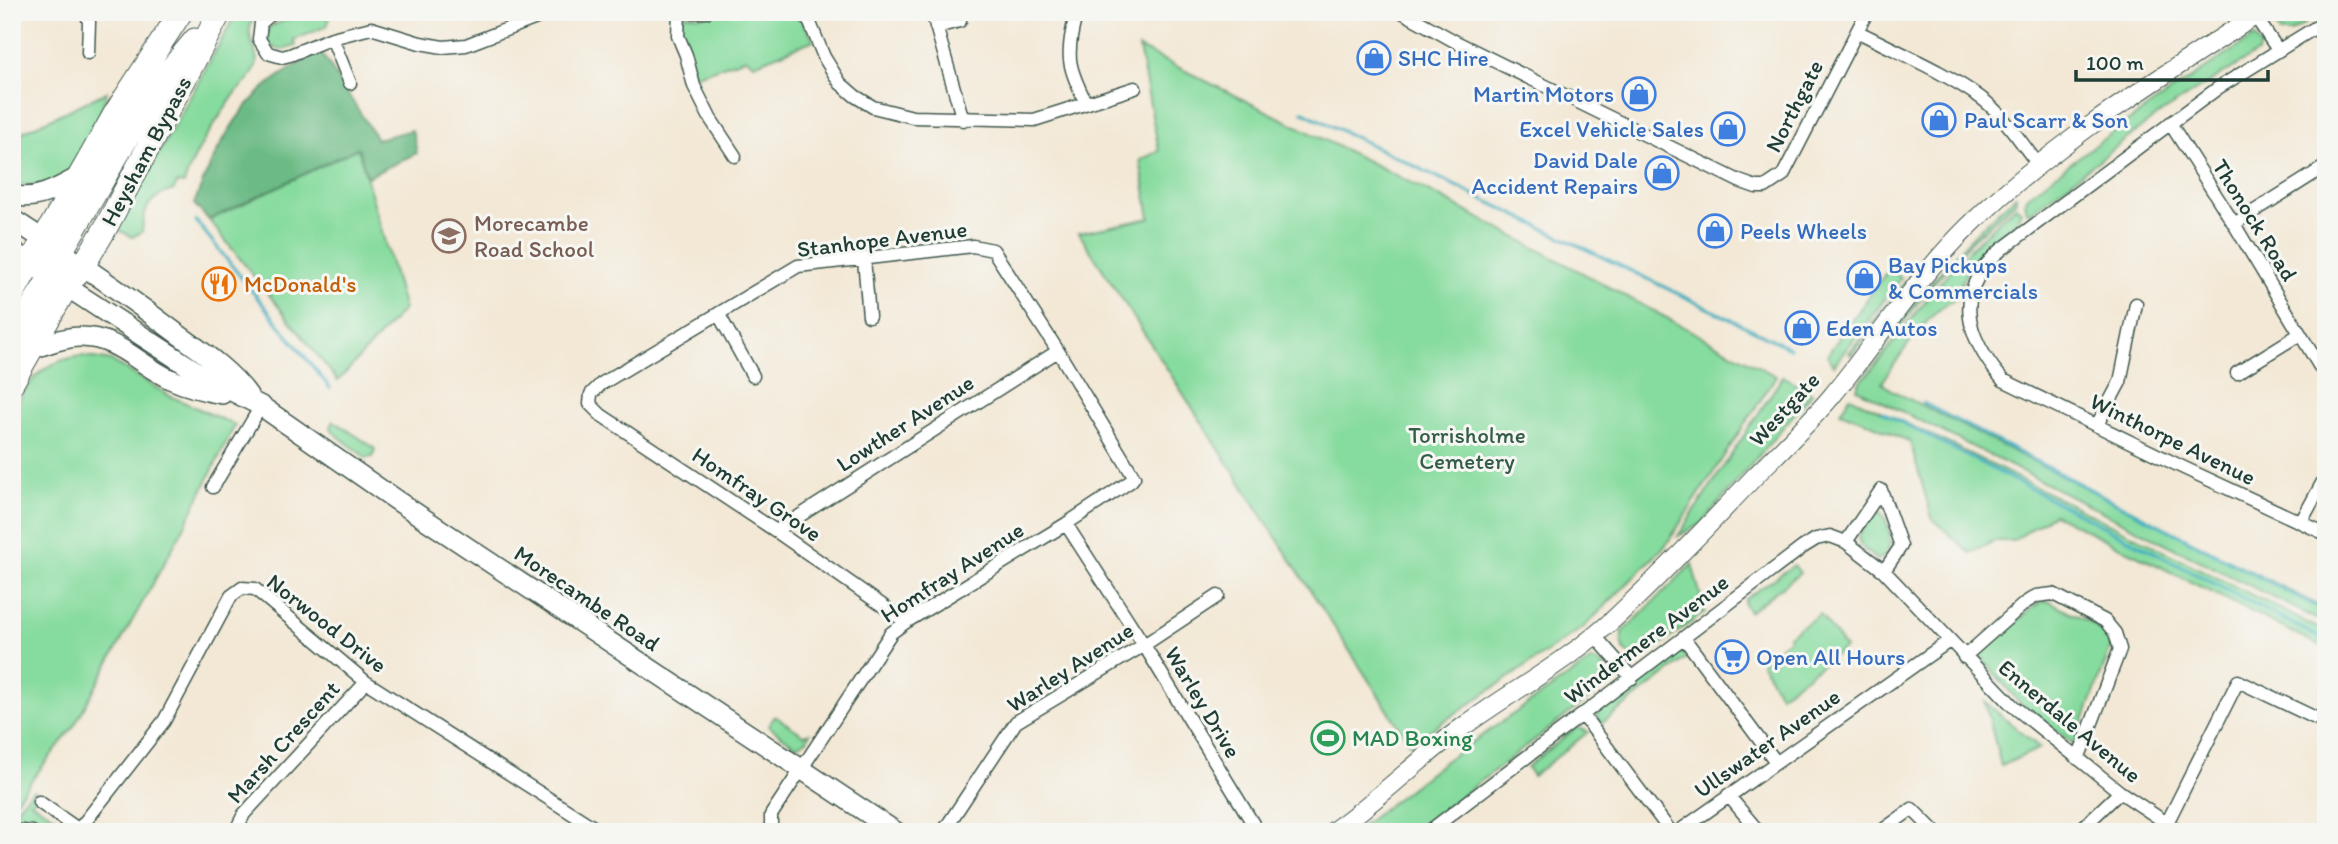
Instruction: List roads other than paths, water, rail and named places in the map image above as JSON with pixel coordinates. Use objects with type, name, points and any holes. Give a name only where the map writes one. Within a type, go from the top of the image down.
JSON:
[{"type":"highway","name":"Heysham Bypass","points":[[40,268],[67,255],[80,176],[116,113],[175,22],[187,12]]},
{"type":"highway","points":[[12,295],[40,268],[67,255],[142,111],[183,53],[219,15]]},
{"type":"highway","points":[[12,383],[40,268]]},
{"type":"main road","points":[[12,195],[32,196],[48,192],[80,176]]},
{"type":"main road","name":"Morecambe Road","points":[[12,219],[67,255],[219,365],[239,383],[251,401]]},
{"type":"main road","name":"Morecambe Road","points":[[40,268],[180,361],[251,401],[896,832]]},
{"type":"main road","points":[[22,344],[67,338],[94,338],[112,343],[169,379],[209,392],[251,401]]},
{"type":"street","points":[[86,12],[89,22],[88,53]]},
{"type":"street","points":[[274,12],[264,19],[259,28],[259,39],[268,54],[282,57],[332,38],[372,28],[420,43],[443,47],[466,45],[535,15],[552,12]]},
{"type":"street","points":[[706,12],[682,12],[678,36],[687,55],[694,86],[710,118],[735,156]]},
{"type":"street","points":[[802,12],[840,83],[873,107],[913,117],[1034,120],[1135,88]]},
{"type":"street","points":[[932,12],[963,120]]},
{"type":"street","name":"Northgate","points":[[1402,12],[1458,43],[1621,124],[1756,187],[1765,187],[1783,175],[1857,31]]},
{"type":"street","points":[[1867,12],[1857,31],[1982,99],[2038,164]]},
{"type":"street","points":[[2258,14],[2278,50]]},
{"type":"street","name":"Westgate","points":[[1332,832],[1462,727],[1562,662],[1595,636],[1696,539],[1830,398],[1908,295],[1951,244],[1980,215],[2038,164],[2258,14]]},
{"type":"street","points":[[1075,19],[1069,43],[1071,74],[1086,103]]},
{"type":"street","points":[[936,27],[960,21]]},
{"type":"street","points":[[2170,122],[2326,21]]},
{"type":"street","points":[[332,38],[350,83]]},
{"type":"street","name":"Thonock Road","points":[[2170,122],[2326,377]]},
{"type":"street","name":"Winthorpe Avenue","points":[[2170,122],[2002,249],[1980,271],[1973,283],[1970,302],[1974,339],[1987,362],[2003,380],[2326,534]]},
{"type":"street","points":[[2234,224],[2326,166]]},
{"type":"street","name":"Stanhope Avenue","points":[[590,400],[591,394],[601,384],[798,266],[973,246],[993,250],[1134,477]]},
{"type":"street","points":[[864,259],[869,316]]},
{"type":"street","points":[[2096,425],[2120,382],[2136,304]]},
{"type":"street","points":[[719,315],[753,376]]},
{"type":"street","points":[[2237,373],[2300,334]]},
{"type":"street","name":"Lowther Avenue","points":[[776,531],[1058,351]]},
{"type":"street","name":"Homfray Grove","points":[[590,400],[593,408],[601,415],[776,531],[906,622]]},
{"type":"street","points":[[213,487],[251,401]]},
{"type":"street","points":[[2301,523],[2326,476]]},
{"type":"street","name":"Homfray Avenue","points":[[771,832],[771,815],[891,633],[1066,524],[1134,477]]},
{"type":"street","points":[[1846,542],[1881,490],[1900,546],[1884,571]]},
{"type":"street","name":"Warley Drive","points":[[1066,524],[1144,645],[1258,832]]},
{"type":"street","name":"Windermere Avenue","points":[[1428,832],[1803,547],[1816,539],[1830,536],[1846,542]]},
{"type":"street","name":"Ennerdale Avenue","points":[[1846,542],[1884,571],[2013,706],[2120,792],[2179,832]]},
{"type":"street","name":"Norwood Drive","points":[[78,831],[164,721],[231,596],[242,587],[255,589],[366,682],[601,832]]},
{"type":"street","points":[[1964,657],[2036,596],[2053,594],[2105,621],[2115,632],[2120,649],[2078,759]]},
{"type":"street","name":"Warley Avenue","points":[[943,832],[1016,722],[1219,596]]},
{"type":"street","points":[[1595,636],[1632,678]]},
{"type":"street","points":[[1684,638],[1776,762]]},
{"type":"street","name":"Ullswater Avenue","points":[[1678,832],[1950,641]]},
{"type":"street","points":[[2167,823],[2238,681],[2326,723]]},
{"type":"street","name":"Marsh Crescent","points":[[235,832],[244,814],[366,682]]},
{"type":"street","points":[[1581,714],[1671,832]]},
{"type":"street","points":[[2078,832],[2120,792]]},
{"type":"street","points":[[1728,795],[1759,832]]},
{"type":"street","points":[[40,802],[78,831]]},
{"type":"street","points":[[1880,832],[1912,809],[1935,832]]},
{"type":"street","points":[[12,830],[32,832]]},
{"type":"waterway","points":[[1303,112],[1790,348]]},
{"type":"waterway","points":[[196,221],[330,388]]},
{"type":"waterway","points":[[1923,403],[2326,611]]},
{"type":"waterway","points":[[1882,412],[2326,641]]},
{"type":"place","name":"SHC Hire","points":[[1374,58]]},
{"type":"place","name":"Martin Motors","points":[[1639,94]]},
{"type":"place","name":"Paul Scarr & Son","points":[[1939,120]]},
{"type":"place","name":"Excel Vehicle Sales","points":[[1728,129]]},
{"type":"place","name":"David Dale Accident Repairs","points":[[1662,173]]},
{"type":"place","name":"Peels Wheels","points":[[1715,231]]},
{"type":"place","name":"Morecambe Road School","points":[[449,236]]},
{"type":"place","name":"Bay Pickups & Commercials","points":[[1864,278]]},
{"type":"place","name":"McDonald's","points":[[219,284]]},
{"type":"place","name":"Eden Autos","points":[[1802,328]]},
{"type":"place","name":"Open All Hours","points":[[1732,657]]},
{"type":"place","name":"MAD Boxing","points":[[1328,738]]},
{"type":"park label","name":"Torrisholme Cemetery","points":[[1467,448]]}]
